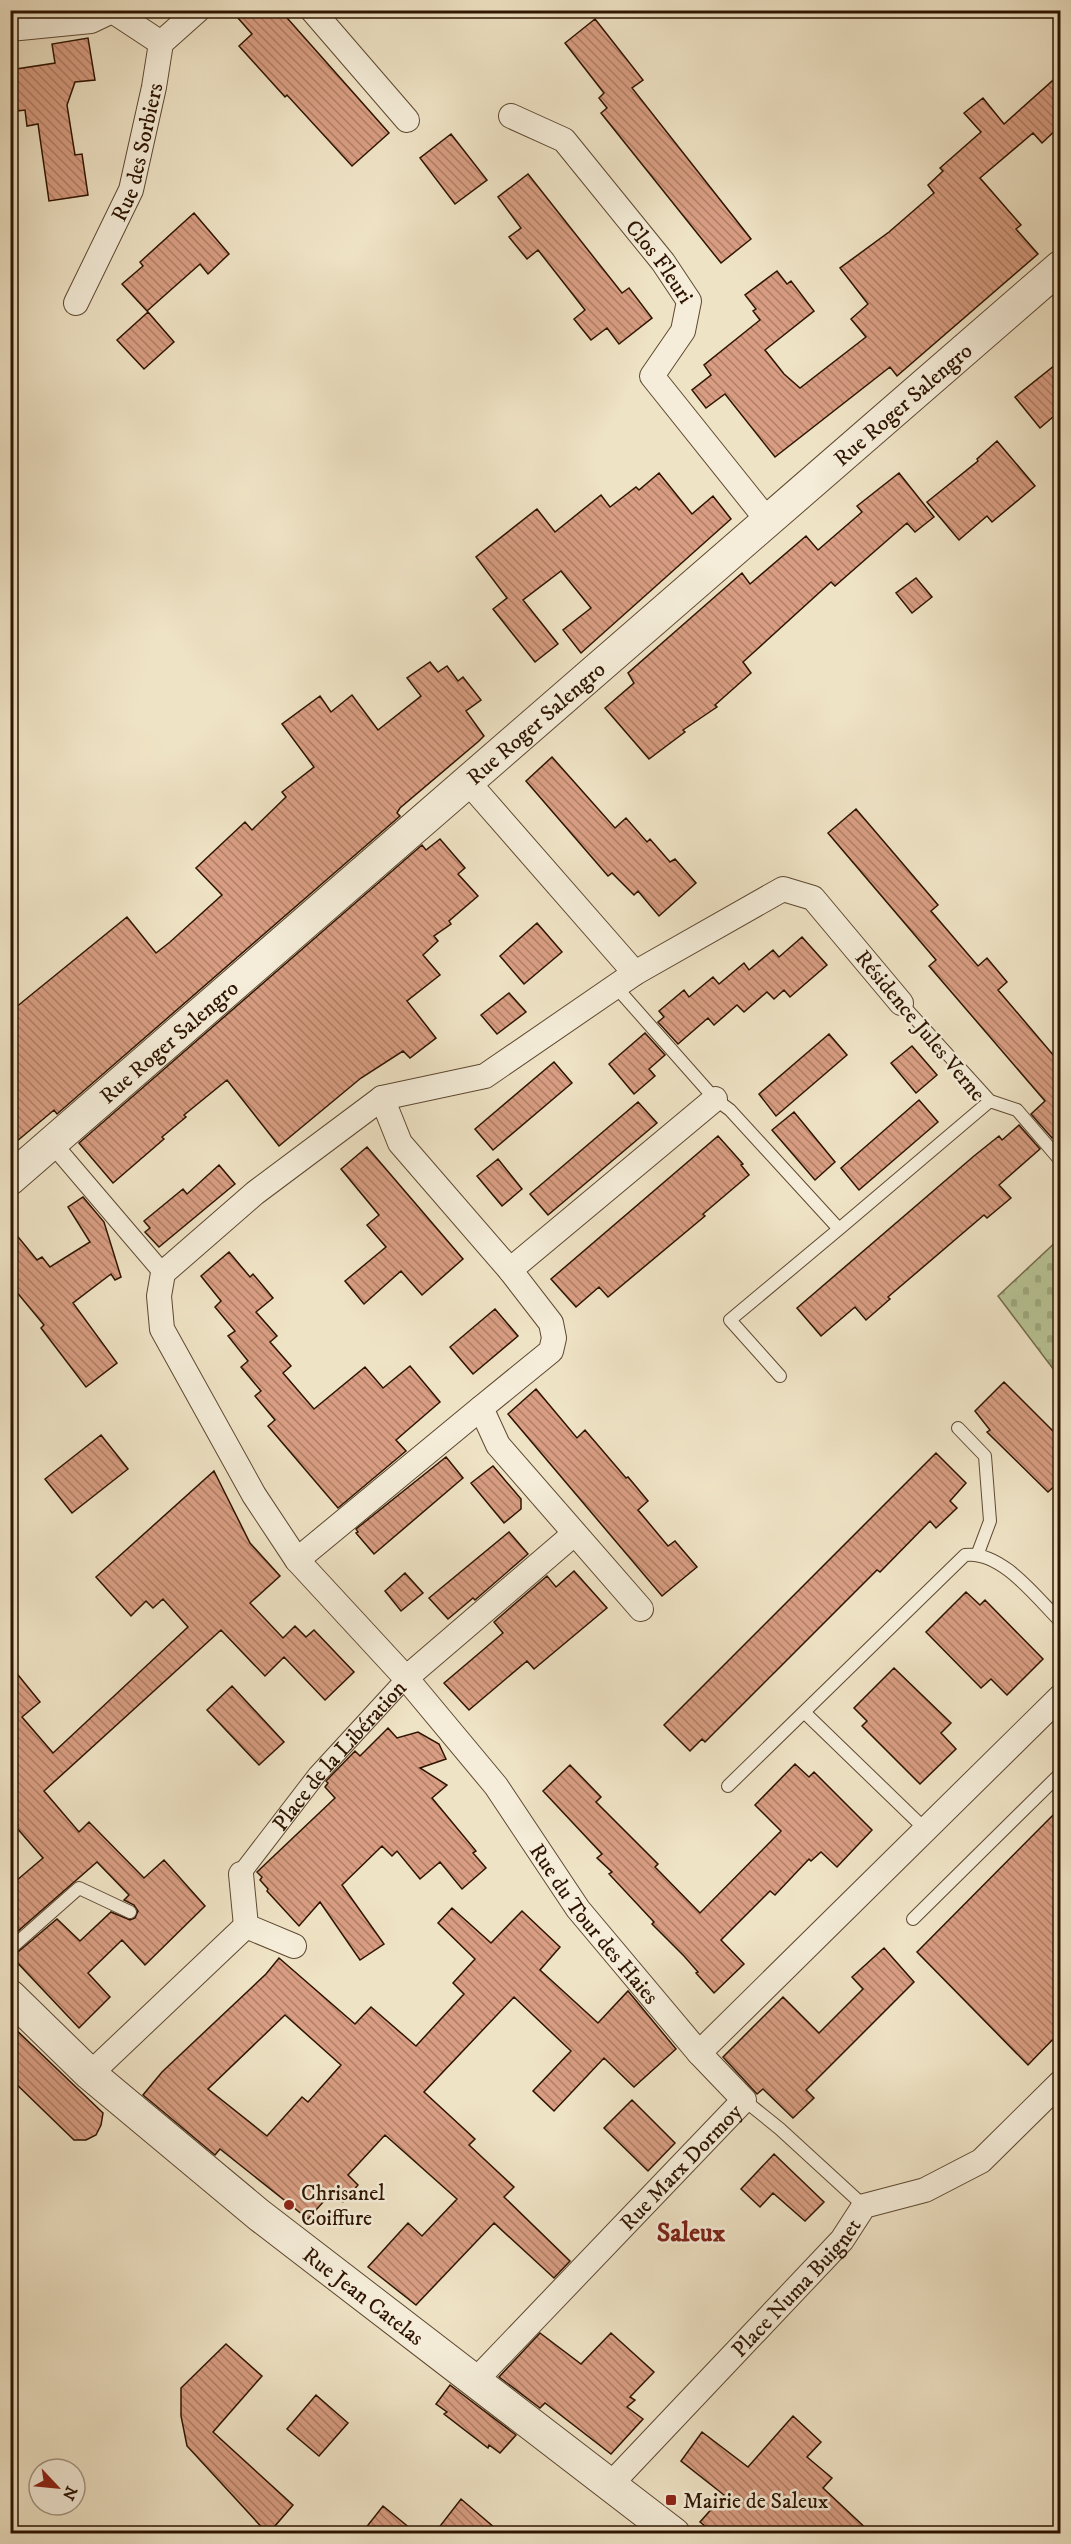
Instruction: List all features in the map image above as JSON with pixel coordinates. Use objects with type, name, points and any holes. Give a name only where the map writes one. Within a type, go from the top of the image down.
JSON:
[{"type":"street","points":[[10,29],[91,21],[111,11],[161,43],[198,10]]},
{"type":"street","points":[[312,10],[408,120]]},
{"type":"street","name":"Rue des Sorbiers","points":[[76,303],[131,190],[154,87],[161,43]]},
{"type":"street","name":"Clos Fleuri","points":[[511,116],[564,140],[663,262],[689,300],[683,331],[652,376],[768,521]]},
{"type":"street","name":"Rue Roger Salengro","points":[[10,1179],[1060,267]]},
{"type":"street","points":[[468,782],[625,980]]},
{"type":"street","name":"Résidence Jules Verne","points":[[382,1098],[485,1076],[625,980],[783,889],[813,898],[902,1003]]},
{"type":"street","points":[[297,1560],[551,1351],[554,1338],[551,1323],[510,1270],[400,1143],[382,1098],[255,1193],[163,1273],[159,1296],[162,1329],[254,1495],[297,1560],[406,1678],[574,1534]]},
{"type":"street","points":[[510,1270],[715,1099]]},
{"type":"street","points":[[52,1143],[163,1273]]},
{"type":"street","points":[[481,1408],[498,1445],[641,1610]]},
{"type":"street","name":"Place de la Libération","points":[[246,1926],[241,1874],[317,1775],[406,1678],[496,1786]]},
{"type":"street","points":[[699,2053],[1060,1698]]},
{"type":"street","name":"Rue du Tour des Haies","points":[[496,1786],[578,1909],[699,2053]]},
{"type":"street","points":[[90,2074],[246,1926],[294,1946]]},
{"type":"street","name":"Rue Jean Catelas","points":[[10,1996],[90,2074],[259,2215],[674,2534]]},
{"type":"street","name":"Rue Marx Dormoy","points":[[475,2381],[744,2100],[699,2053]]},
{"type":"street","name":"Place Numa Buignet","points":[[611,2484],[842,2240],[864,2206],[925,2190],[981,2161],[1060,2083]]},
{"type":"lane","points":[[625,980],[715,1099],[730,1110],[839,1229]]},
{"type":"lane","name":"Résidence Jules Verne","points":[[780,1376],[730,1320],[990,1101],[902,1003]]},
{"type":"lane","points":[[990,1101],[1017,1110],[1060,1160]]},
{"type":"lane","points":[[958,1428],[986,1455],[990,1521],[978,1553]]},
{"type":"lane","points":[[728,1786],[965,1555],[978,1553],[1004,1565],[1060,1621]]},
{"type":"lane","points":[[804,1712],[926,1830]]},
{"type":"lane","points":[[913,1919],[1060,1774]]},
{"type":"lane","points":[[10,1949],[79,1888],[130,1912]]},
{"type":"lane","points":[[744,2100],[780,2129],[864,2206]]},
{"type":"green space","points":[[1060,1238],[1060,1378],[998,1296]]},
{"type":"building","points":[[231,10],[280,10],[389,133],[352,166],[239,46],[252,34]]},
{"type":"building","points":[[595,19],[643,80],[632,88],[751,239],[721,263],[601,113],[607,108],[599,98],[604,93],[565,43]]},
{"type":"building","points":[[88,38],[95,80],[75,82],[67,105],[75,155],[82,154],[88,195],[49,201],[38,124],[27,126],[25,110],[10,112],[10,70],[55,63],[52,44]]},
{"type":"building","points":[[1060,74],[1060,126],[1042,143],[1033,133],[980,178],[1021,225],[1016,229],[1038,254],[897,376],[890,367],[775,457],[725,394],[706,408],[692,390],[711,375],[704,365],[760,320],[753,311],[756,309],[745,295],[777,271],[787,284],[791,281],[814,311],[765,350],[784,374],[800,388],[866,337],[851,319],[868,304],[840,268],[889,232],[934,193],[928,185],[943,171],[940,168],[981,132],[964,113],[983,98],[1004,124]]},
{"type":"building","points":[[451,134],[487,180],[455,204],[420,158]]},
{"type":"building","points":[[528,174],[622,293],[629,288],[652,318],[619,344],[607,328],[591,340],[574,319],[585,310],[538,250],[527,259],[509,237],[521,228],[498,197]]},
{"type":"building","points":[[194,213],[229,254],[208,274],[200,264],[147,311],[122,284],[143,266],[140,262]]},
{"type":"building","points":[[148,312],[174,342],[144,369],[117,340]]},
{"type":"building","points":[[1060,361],[1060,411],[1040,428],[1015,397]]},
{"type":"building","points":[[997,441],[1035,486],[992,522],[987,516],[959,540],[927,502],[978,461],[977,459]]},
{"type":"building","points":[[659,473],[692,514],[713,496],[731,519],[581,653],[563,630],[591,608],[561,571],[523,600],[558,644],[535,662],[493,609],[507,598],[476,557],[537,509],[555,532],[601,495],[610,507],[636,487],[639,490]]},
{"type":"building","points":[[899,473],[934,517],[915,532],[907,523],[835,586],[831,582],[743,662],[751,673],[715,705],[717,707],[683,730],[685,732],[649,759],[605,708],[634,683],[628,673],[742,573],[750,584],[806,536],[818,550],[862,512],[857,506]]},
{"type":"building","points":[[916,578],[932,597],[912,613],[896,593]]},
{"type":"building","points":[[430,662],[438,672],[447,666],[458,681],[463,677],[481,700],[466,711],[484,736],[400,808],[397,813],[400,816],[57,1114],[54,1110],[10,1147],[10,1012],[127,917],[156,953],[170,942],[222,895],[196,868],[245,822],[252,830],[286,797],[282,792],[314,767],[282,724],[320,696],[331,712],[352,695],[378,730],[421,696],[407,678]]},
{"type":"building","points":[[552,757],[615,828],[626,818],[647,842],[650,839],[670,862],[675,859],[696,883],[659,916],[638,891],[634,895],[612,873],[608,876],[526,781]]},
{"type":"building","points":[[856,809],[938,905],[931,911],[978,966],[987,958],[1007,982],[998,990],[1060,1063],[1060,1131],[1052,1138],[1031,1114],[1045,1101],[929,966],[936,960],[828,833]]},
{"type":"building","points":[[440,839],[465,868],[458,874],[478,896],[449,921],[451,924],[434,936],[438,941],[423,955],[440,975],[407,1001],[436,1038],[410,1058],[403,1051],[361,1078],[279,1146],[227,1080],[184,1115],[186,1117],[162,1137],[164,1139],[113,1183],[79,1143],[422,845],[426,850]]},
{"type":"building","points":[[537,923],[562,952],[524,984],[500,956]]},
{"type":"building","points":[[802,937],[827,965],[790,997],[784,990],[774,999],[767,992],[744,1012],[737,1005],[714,1025],[708,1018],[678,1044],[658,1022],[664,1017],[659,1011],[684,990],[689,997],[713,977],[719,984],[744,963],[749,970],[773,950],[779,957]]},
{"type":"building","points":[[509,993],[526,1012],[497,1034],[481,1015]]},
{"type":"building","points":[[645,1033],[665,1055],[649,1069],[655,1076],[634,1094],[609,1064]]},
{"type":"building","points":[[829,1034],[847,1055],[776,1116],[759,1094]]},
{"type":"building","points":[[912,1046],[937,1075],[916,1093],[891,1063]]},
{"type":"building","points":[[554,1062],[572,1083],[493,1150],[475,1129]]},
{"type":"building","points":[[919,1100],[938,1122],[859,1190],[841,1168]]},
{"type":"building","points":[[638,1102],[657,1123],[548,1215],[530,1194]]},
{"type":"building","points":[[794,1112],[835,1162],[815,1180],[772,1130]]},
{"type":"building","points":[[1019,1125],[1040,1149],[999,1185],[1011,1198],[987,1218],[984,1215],[888,1297],[890,1299],[866,1320],[855,1307],[821,1336],[797,1308],[974,1156],[999,1136],[1002,1140]]},
{"type":"building","points":[[718,1136],[743,1164],[741,1165],[749,1175],[703,1214],[705,1216],[608,1297],[599,1287],[576,1307],[551,1279]]},
{"type":"building","points":[[367,1147],[463,1259],[422,1295],[401,1271],[364,1304],[345,1281],[386,1247],[367,1225],[379,1215],[341,1169]]},
{"type":"building","points":[[498,1159],[522,1189],[502,1206],[477,1176]]},
{"type":"building","points":[[219,1165],[235,1184],[159,1247],[145,1232],[150,1228],[144,1221],[183,1189],[187,1194]]},
{"type":"building","points":[[83,1197],[104,1222],[121,1277],[115,1280],[111,1274],[73,1303],[117,1363],[86,1387],[41,1328],[44,1325],[10,1284],[10,1227],[37,1260],[42,1257],[50,1267],[90,1242],[68,1207]]},
{"type":"building","points":[[229,1252],[250,1277],[253,1274],[273,1298],[256,1312],[277,1336],[270,1342],[291,1366],[283,1373],[314,1409],[365,1367],[383,1388],[410,1366],[440,1402],[396,1440],[406,1451],[338,1508],[268,1426],[275,1420],[255,1396],[261,1391],[241,1367],[248,1361],[228,1336],[235,1331],[215,1307],[221,1301],[201,1276]]},
{"type":"building","points":[[495,1309],[518,1336],[473,1374],[450,1347]]},
{"type":"building","points":[[1004,1382],[1060,1438],[1060,1481],[1048,1492],[987,1432],[990,1430],[975,1411]]},
{"type":"building","points":[[536,1389],[577,1438],[585,1430],[626,1478],[628,1477],[648,1501],[638,1510],[668,1546],[675,1541],[697,1567],[662,1596],[508,1414]]},
{"type":"building","points":[[101,1435],[128,1469],[72,1513],[45,1479]]},
{"type":"building","points":[[936,1453],[966,1483],[950,1501],[957,1508],[936,1528],[930,1521],[880,1572],[877,1570],[705,1742],[702,1739],[690,1751],[664,1725]]},
{"type":"building","points":[[446,1457],[463,1478],[374,1554],[356,1533],[358,1532],[356,1529]]},
{"type":"building","points":[[493,1466],[521,1499],[521,1509],[504,1523],[471,1483]]},
{"type":"building","points":[[214,1471],[250,1543],[280,1576],[250,1603],[283,1638],[295,1626],[306,1637],[314,1630],[354,1672],[325,1700],[284,1657],[265,1676],[221,1630],[44,1791],[79,1832],[89,1822],[144,1878],[164,1860],[205,1906],[145,1965],[122,1940],[88,1973],[110,1997],[79,2028],[12,1957],[57,1919],[80,1941],[111,1912],[130,1920],[135,1918],[138,1911],[134,1905],[124,1900],[129,1895],[97,1862],[10,1938],[10,1886],[43,1858],[10,1817],[10,1665],[40,1702],[22,1717],[53,1753],[188,1627],[163,1599],[153,1608],[146,1601],[131,1616],[96,1577]]},
{"type":"building","points":[[509,1532],[528,1554],[475,1600],[473,1598],[448,1619],[429,1598]]},
{"type":"building","points":[[574,1571],[607,1608],[534,1669],[527,1661],[469,1710],[444,1683],[503,1633],[494,1622],[547,1576],[556,1587]]},
{"type":"building","points":[[405,1573],[423,1593],[401,1611],[385,1591]]},
{"type":"building","points":[[966,1592],[980,1605],[985,1600],[1043,1659],[1007,1695],[991,1679],[981,1688],[926,1632]]},
{"type":"building","points":[[894,1668],[951,1723],[941,1733],[956,1749],[920,1784],[862,1726],[867,1721],[854,1708]]},
{"type":"building","points":[[232,1686],[284,1742],[259,1765],[207,1710]]},
{"type":"building","points":[[388,1728],[397,1738],[418,1732],[439,1744],[446,1759],[420,1768],[447,1785],[432,1798],[476,1851],[473,1853],[486,1868],[462,1889],[440,1862],[420,1879],[397,1851],[392,1856],[382,1846],[342,1885],[384,1944],[360,1960],[320,1902],[299,1926],[267,1891],[268,1889],[260,1880],[262,1877],[257,1872],[335,1798],[325,1787],[328,1783],[326,1781],[355,1751],[360,1756]]},
{"type":"building","points":[[795,1764],[809,1777],[814,1772],[872,1830],[837,1867],[821,1852],[811,1861],[809,1859],[775,1895],[770,1891],[721,1940],[744,1964],[714,1993],[684,1956],[652,1924],[654,1922],[609,1874],[612,1872],[597,1858],[602,1854],[543,1791],[570,1765],[601,1797],[596,1802],[658,1864],[655,1867],[700,1913],[781,1831],[755,1805]]},
{"type":"building","points":[[1060,1808],[1060,2032],[1028,2065],[917,1952]]},
{"type":"building","points":[[452,1908],[491,1943],[522,1911],[560,1947],[540,1970],[598,2023],[628,1991],[676,2049],[634,2087],[604,2058],[554,2111],[533,2091],[571,2051],[514,1997],[424,2092],[475,2139],[469,2145],[514,2187],[504,2197],[570,2261],[554,2278],[494,2223],[416,2305],[368,2267],[408,2223],[422,2236],[457,2199],[385,2135],[348,2175],[358,2185],[343,2202],[332,2192],[308,2219],[220,2149],[215,2155],[143,2095],[162,2072],[266,1974],[279,1958],[355,2024],[371,2007],[416,2046],[464,1994],[453,1983],[475,1959],[438,1923]],"holes":[[[285,2015],[341,2065],[308,2102],[302,2097],[267,2136],[208,2089]]]},
{"type":"building","points":[[884,1948],[914,1982],[806,2090],[814,2098],[793,2118],[763,2089],[757,2094],[723,2057],[783,1997],[819,2033],[863,1989],[852,1977]]},
{"type":"building","points":[[10,2024],[103,2113],[96,2135],[86,2140],[74,2140],[10,2078]]},
{"type":"building","points":[[632,2100],[675,2143],[648,2171],[604,2128]]},
{"type":"building","points":[[774,2154],[824,2202],[805,2221],[773,2193],[760,2207],[741,2189]]},
{"type":"building","points":[[540,2333],[581,2364],[611,2333],[654,2372],[630,2397],[635,2400],[627,2407],[643,2419],[611,2454],[545,2403],[540,2408],[499,2377]]},
{"type":"building","points":[[226,2344],[262,2376],[213,2432],[293,2505],[268,2534],[187,2446],[181,2416],[181,2388]]},
{"type":"building","points":[[450,2385],[516,2435],[500,2453],[489,2445],[488,2448],[444,2414],[447,2412],[436,2404]]},
{"type":"building","points":[[316,2395],[348,2423],[319,2456],[287,2429]]},
{"type":"building","points":[[793,2416],[821,2442],[807,2457],[832,2478],[823,2488],[872,2534],[715,2534],[700,2522],[724,2495],[681,2461],[702,2432],[748,2467]]},
{"type":"building","points":[[461,2499],[502,2534],[434,2534]]},
{"type":"building","points":[[383,2506],[417,2534],[361,2534]]},
{"type":"place","name":"Chrisanel Coiffure","points":[[289,2205]]},
{"type":"place","name":"Mairie de Saleux","points":[[671,2500]]},
{"type":"district","name":"Saleux","points":[[691,2232]]}]
